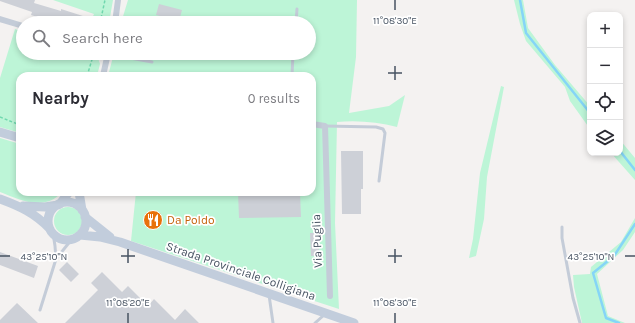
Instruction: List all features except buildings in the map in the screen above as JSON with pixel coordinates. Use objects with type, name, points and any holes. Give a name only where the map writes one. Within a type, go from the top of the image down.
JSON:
[{"type":"main road","points":[[0,132],[16,137]]},
{"type":"main road","points":[[51,231],[48,223],[50,213],[66,196]]},
{"type":"main road","points":[[18,205],[38,217],[61,239],[72,239],[84,230],[86,223],[79,196]]},
{"type":"main road","points":[[0,199],[18,205],[34,207],[72,203],[83,214]]},
{"type":"main road","name":"Strada Provinciale Colligiana","points":[[83,214],[104,233],[120,242]]},
{"type":"main road","name":"Strada Provinciale Colligiana","points":[[80,234],[120,242],[354,323]]},
{"type":"street","points":[[116,16],[118,0]]},
{"type":"street","points":[[0,19],[16,24]]},
{"type":"street","points":[[104,72],[105,60]]},
{"type":"street","points":[[316,125],[325,126]]},
{"type":"street","name":"Via Puglia","points":[[325,126],[330,296]]},
{"type":"lane","points":[[296,16],[297,9]]},
{"type":"lane","points":[[142,60],[152,62]]},
{"type":"lane","points":[[292,72],[293,60]]},
{"type":"lane","points":[[325,126],[376,127],[383,129],[385,133],[379,181]]},
{"type":"lane","points":[[562,227],[562,238],[573,298],[580,323]]},
{"type":"lane","points":[[51,231],[55,246],[56,259]]},
{"type":"lane","points":[[40,310],[56,259],[72,239]]},
{"type":"lane","points":[[268,293],[273,323]]},
{"type":"lane","points":[[315,323],[326,314]]},
{"type":"path","points":[[102,16],[105,0]]},
{"type":"path","points":[[88,72],[92,60]]},
{"type":"path","points":[[0,117],[16,123]]},
{"type":"green space","points":[[53,0],[113,0],[110,16],[93,16],[94,14]]},
{"type":"green space","points":[[128,0],[357,0],[356,57],[349,113],[389,106],[405,95],[397,127],[367,122],[337,122],[335,223],[339,309],[131,241],[136,196],[316,196],[316,72],[109,72],[112,60],[316,60],[316,16],[123,16]]},
{"type":"green space","points":[[514,0],[523,0],[528,28],[555,65],[587,102],[587,125],[570,101],[565,87],[526,41]]},
{"type":"green space","points":[[15,29],[16,60],[99,60],[100,64],[98,72],[16,72],[16,132],[0,127],[0,78]]},
{"type":"green space","points":[[501,86],[504,87],[487,177],[484,219],[476,256],[469,258],[473,239],[480,173]]},
{"type":"green space","points":[[0,138],[16,143],[16,196],[57,196],[48,202],[40,203],[24,201],[0,192]]},
{"type":"green space","points":[[623,144],[635,158],[635,180],[614,156],[623,156]]},
{"type":"green space","points":[[68,207],[78,211],[82,221],[78,231],[68,235],[58,231],[54,221],[58,211]]},
{"type":"green space","points":[[635,218],[635,232],[623,250],[597,274],[608,316],[625,323],[582,323],[574,287],[573,275],[590,274],[591,267],[621,242]]},
{"type":"waterway","points":[[520,0],[526,33],[587,109]]},
{"type":"waterway","points":[[623,155],[635,170]]},
{"type":"waterway","points":[[619,323],[606,318],[593,273],[614,256],[635,224]]},
{"type":"place","name":"Da Poldo","points":[[153,220]]}]
